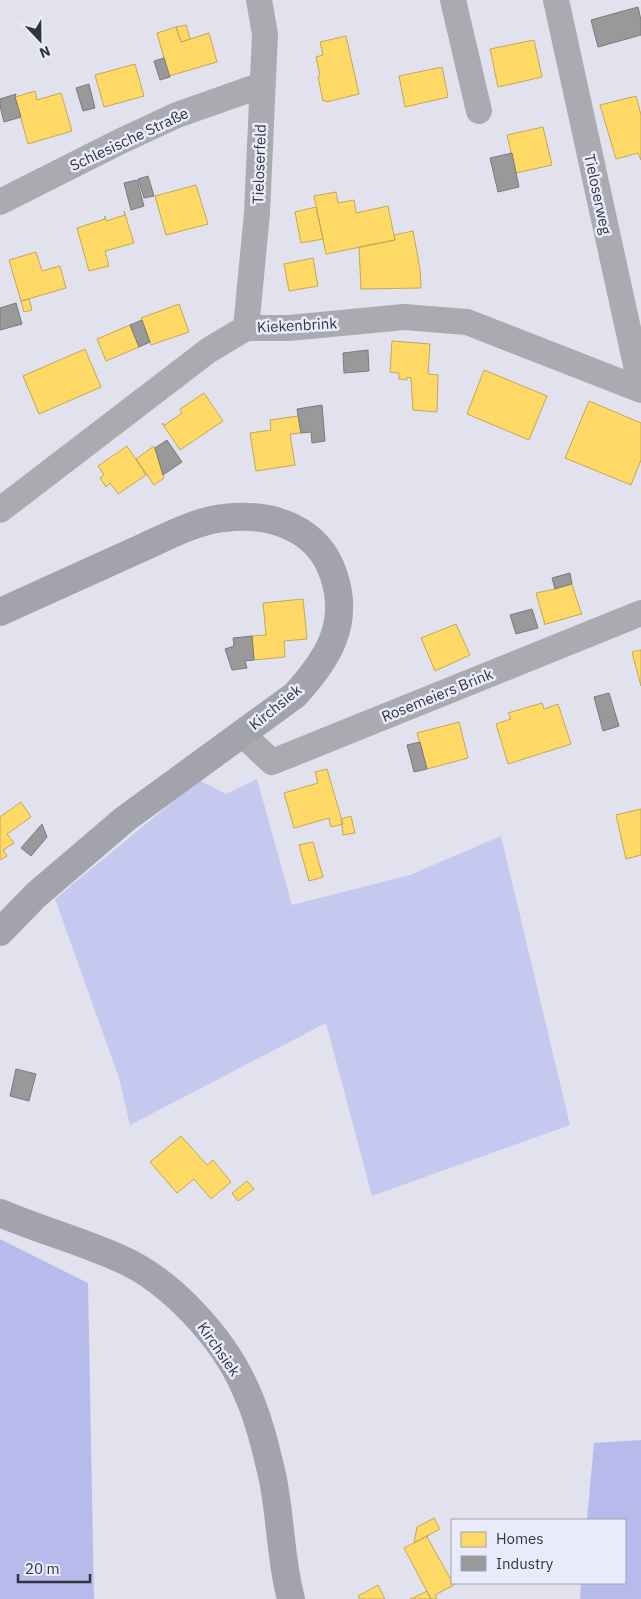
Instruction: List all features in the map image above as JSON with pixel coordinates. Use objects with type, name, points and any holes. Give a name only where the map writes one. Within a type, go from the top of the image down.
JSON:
[{"type":"main road","name":"Kirchsiek","points":[[0,612],[185,529],[222,518],[246,516],[271,519],[293,528],[311,539],[333,570],[339,591],[340,614],[334,640],[317,670],[295,695],[125,819],[36,895],[0,932]]},
{"type":"main road","name":"Kirchsiek","points":[[0,1213],[76,1240],[123,1260],[164,1284],[195,1315],[225,1353],[245,1387],[260,1427],[272,1478],[286,1580],[291,1599]]},
{"type":"street","name":"Tieloserfeld","points":[[246,328],[257,212],[265,34],[259,0]]},
{"type":"street","points":[[452,0],[479,111]]},
{"type":"street","name":"Tieloserweg","points":[[556,0],[641,389]]},
{"type":"street","name":"Schlesische Straße","points":[[0,202],[177,115],[262,85]]},
{"type":"street","name":"Kiekenbrink","points":[[0,510],[210,350],[246,328],[289,328],[404,317],[467,322],[641,389]]},
{"type":"street","name":"Rosemeiers Brink","points":[[242,734],[272,762],[641,613]]},
{"type":"shaded area","points":[[257,779],[292,905],[410,875],[501,836],[570,1125],[372,1196],[326,1023],[130,1125],[119,1078],[55,899],[199,780],[226,794]]},
{"type":"shaded area","points":[[0,1239],[88,1283],[94,1599],[0,1599]]},
{"type":"shaded area","points":[[641,1440],[641,1599],[580,1599],[581,1584],[626,1584],[626,1519],[587,1519],[594,1443]]},
{"type":"building: Homes","points":[[186,25],[190,39],[181,42],[176,27]]},
{"type":"building: Homes","points":[[176,27],[181,42],[209,33],[217,62],[169,76],[157,33]]},
{"type":"building: Homes","points":[[346,36],[359,94],[326,102],[325,100],[323,101],[316,57],[323,55],[320,42]]},
{"type":"building: Homes","points":[[534,40],[542,77],[498,87],[490,49]]},
{"type":"building: Homes","points":[[135,64],[144,96],[104,107],[95,75]]},
{"type":"building: Homes","points":[[442,67],[448,97],[405,107],[399,76]]},
{"type":"building: Homes","points":[[35,91],[37,100],[61,93],[72,131],[28,144],[15,97]]},
{"type":"building: Homes","points":[[636,96],[641,115],[641,160],[638,153],[616,159],[600,105]]},
{"type":"building: Homes","points":[[543,127],[552,165],[516,173],[507,135]]},
{"type":"building: Homes","points":[[196,185],[208,224],[166,235],[155,196]]},
{"type":"building: Homes","points":[[336,192],[338,203],[354,200],[356,213],[388,206],[395,240],[326,254],[314,196]]},
{"type":"building: Homes","points":[[316,207],[323,239],[301,243],[295,212]]},
{"type":"building: Homes","points":[[124,211],[134,243],[105,251],[109,266],[89,271],[77,228],[105,219],[105,216],[106,221],[125,215]]},
{"type":"building: Homes","points":[[413,231],[420,269],[421,288],[361,289],[359,247],[395,240],[394,235]]},
{"type":"building: Homes","points":[[36,252],[42,271],[60,266],[66,288],[21,301],[9,260]]},
{"type":"building: Homes","points":[[313,258],[318,286],[289,291],[284,264]]},
{"type":"building: Homes","points":[[29,299],[32,310],[24,312],[21,301]]},
{"type":"building: Homes","points":[[179,304],[189,332],[151,345],[141,318]]},
{"type":"building: Homes","points":[[130,325],[139,347],[106,361],[97,339]]},
{"type":"building: Homes","points":[[392,341],[430,344],[428,374],[438,375],[437,412],[413,410],[411,378],[407,377],[407,380],[399,379],[399,373],[390,372]]},
{"type":"building: Homes","points":[[85,349],[101,387],[39,414],[23,376]]},
{"type":"building: Homes","points":[[484,370],[547,396],[529,440],[467,414]]},
{"type":"building: Homes","points":[[204,393],[223,421],[180,450],[162,423],[165,425],[182,413],[180,409]]},
{"type":"building: Homes","points":[[589,401],[641,423],[641,460],[631,485],[565,458]]},
{"type":"building: Homes","points":[[298,416],[301,433],[290,434],[295,465],[256,471],[250,433],[271,430],[270,420]]},
{"type":"building: Homes","points":[[127,446],[146,475],[118,494],[110,483],[106,487],[100,478],[104,475],[98,466]]},
{"type":"building: Homes","points":[[154,446],[164,478],[154,485],[136,459]]},
{"type":"building: Homes","points":[[571,582],[582,615],[545,625],[536,593],[555,589]]},
{"type":"building: Homes","points":[[303,599],[307,639],[284,641],[285,657],[254,660],[252,636],[266,635],[263,603]]},
{"type":"building: Homes","points":[[456,624],[470,655],[435,671],[421,638]]},
{"type":"building: Homes","points":[[641,650],[641,686],[632,652]]},
{"type":"building: Homes","points":[[542,703],[544,709],[558,704],[571,744],[508,764],[496,724],[511,719],[508,713]]},
{"type":"building: Homes","points":[[459,722],[468,758],[427,769],[417,733]]},
{"type":"building: Homes","points":[[327,769],[343,824],[331,827],[329,818],[294,828],[284,793],[318,783],[315,772]]},
{"type":"building: Homes","points":[[21,802],[31,817],[7,834],[14,843],[3,850],[7,856],[0,860],[0,817]]},
{"type":"building: Homes","points":[[641,809],[641,855],[626,859],[616,815]]},
{"type":"building: Homes","points":[[351,816],[355,833],[343,835],[341,819]]},
{"type":"building: Homes","points":[[313,842],[323,877],[309,881],[299,845]]},
{"type":"building: Homes","points":[[181,1136],[207,1165],[213,1160],[231,1182],[211,1199],[194,1179],[177,1193],[150,1162]]},
{"type":"building: Homes","points":[[247,1181],[254,1189],[238,1201],[232,1193]]},
{"type":"building: Homes","points":[[434,1518],[440,1529],[414,1543],[417,1527]]},
{"type":"building: Homes","points":[[429,1535],[427,1537],[451,1580],[451,1584],[454,1585],[435,1595],[436,1599],[431,1599],[404,1548]]},
{"type":"building: Homes","points":[[378,1585],[385,1599],[360,1599],[358,1596]]},
{"type":"building: Homes","points":[[427,1591],[431,1599],[410,1599],[415,1597]]},
{"type":"building: Industry","points":[[638,7],[641,20],[641,35],[598,47],[591,20]]},
{"type":"building: Industry","points":[[164,58],[170,77],[160,80],[154,61]]},
{"type":"building: Industry","points":[[89,84],[95,108],[83,111],[76,88]]},
{"type":"building: Industry","points":[[16,94],[15,97],[21,117],[4,122],[0,99]]},
{"type":"building: Industry","points":[[512,153],[519,187],[498,192],[490,158]]},
{"type":"building: Industry","points":[[148,176],[154,196],[144,198],[138,179]]},
{"type":"building: Industry","points":[[137,180],[144,206],[131,210],[124,183]]},
{"type":"building: Industry","points":[[16,303],[22,324],[0,330],[0,308]]},
{"type":"building: Industry","points":[[142,320],[150,342],[139,347],[130,325]]},
{"type":"building: Industry","points":[[368,350],[369,371],[344,373],[343,353]]},
{"type":"building: Industry","points":[[322,405],[325,441],[312,443],[311,432],[301,433],[297,409]]},
{"type":"building: Industry","points":[[167,440],[182,462],[163,475],[155,448]]},
{"type":"building: Industry","points":[[570,573],[572,584],[555,589],[552,578]]},
{"type":"building: Industry","points":[[532,609],[538,628],[516,634],[510,615]]},
{"type":"building: Industry","points":[[252,636],[254,660],[245,661],[247,668],[232,670],[225,649],[234,646],[233,638]]},
{"type":"building: Industry","points":[[609,693],[619,726],[603,731],[594,697]]},
{"type":"building: Industry","points":[[420,742],[427,769],[414,772],[407,745]]},
{"type":"building: Industry","points":[[42,824],[47,837],[31,856],[21,848]]},
{"type":"building: Industry","points":[[16,1069],[36,1074],[29,1101],[10,1096]]}]
